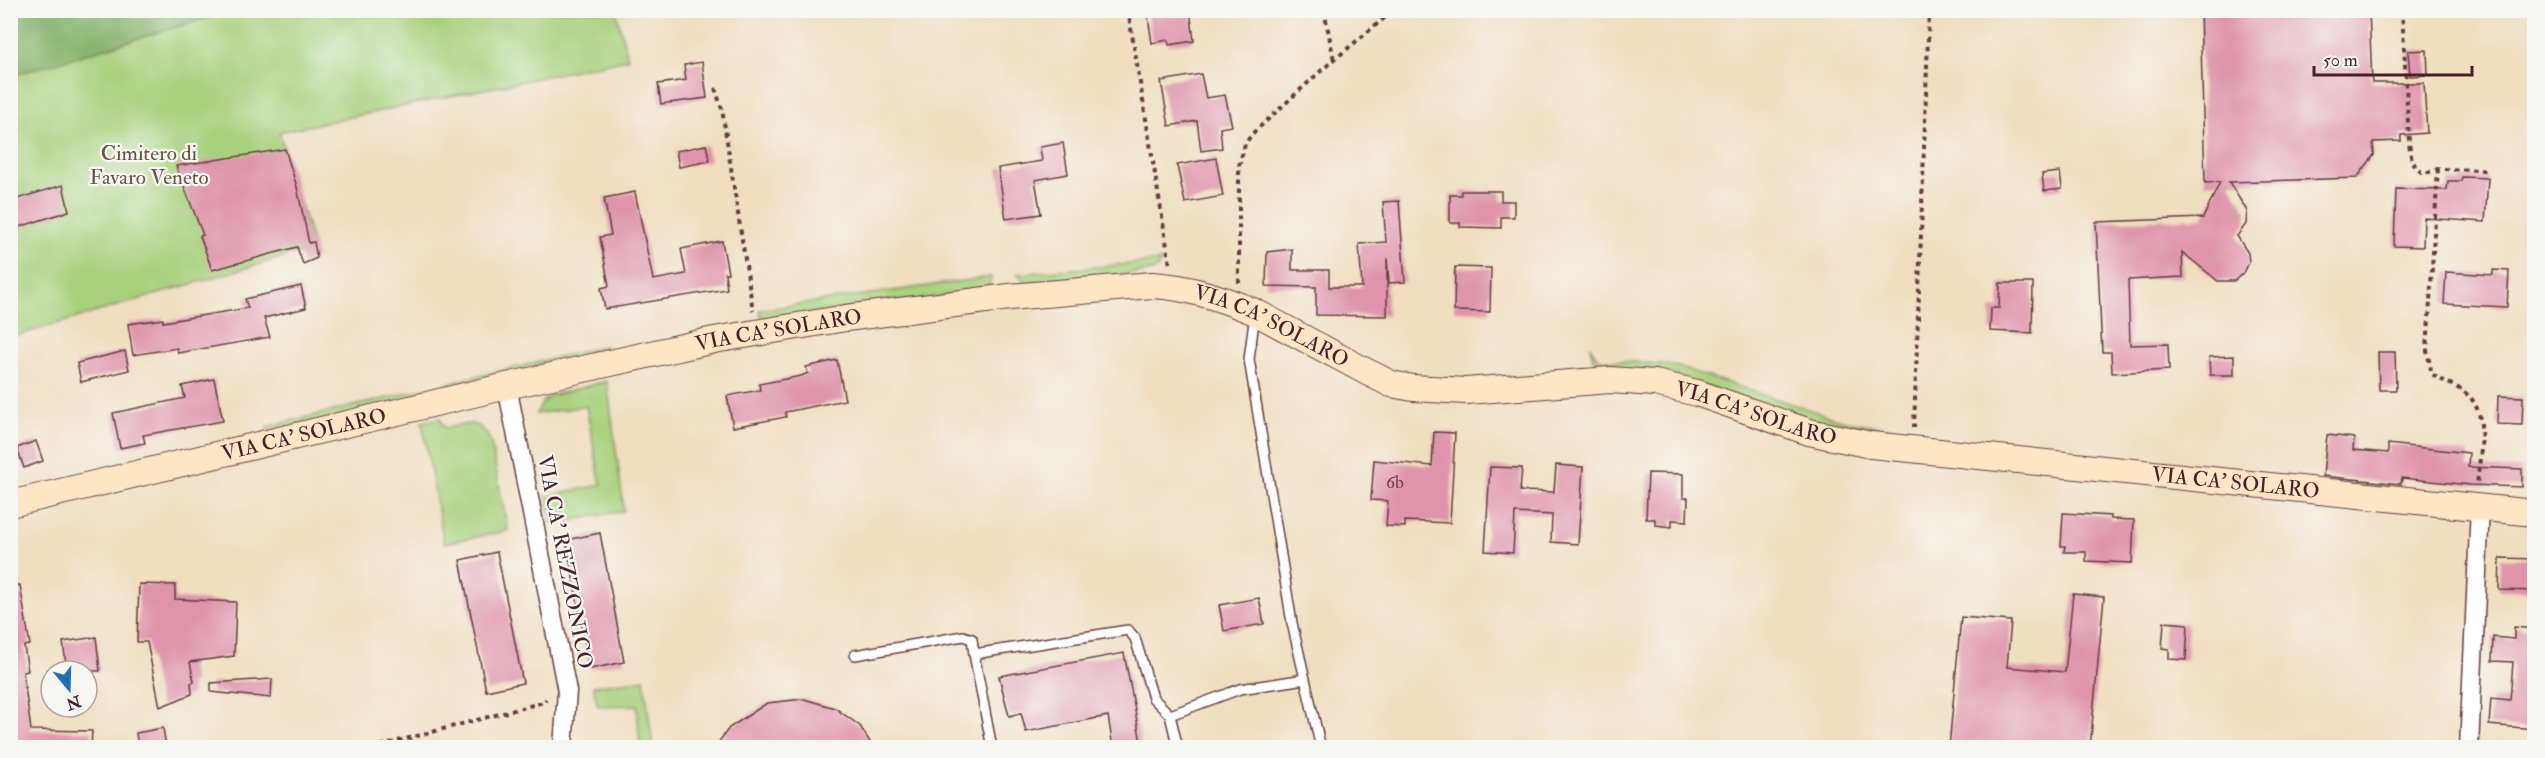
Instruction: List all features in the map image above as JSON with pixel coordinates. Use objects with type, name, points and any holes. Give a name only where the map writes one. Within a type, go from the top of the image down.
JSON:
[{"type":"street","name":"VIA CA' SOLARO","points":[[10,504],[507,386],[756,332],[1009,297],[1130,286],[1174,286],[1200,291],[1247,308],[1391,384],[1413,388],[1466,391],[1610,380],[1655,383],[1697,393],[1809,432],[1871,445],[2535,513]]},
{"type":"street","name":"VIA CA' REZZONICO","points":[[507,386],[567,691],[563,747]]},
{"type":"street","points":[[2469,747],[2477,507]]},
{"type":"lane","points":[[1247,308],[1251,328],[1249,359],[1292,623],[1321,747]]},
{"type":"lane","points":[[974,654],[1128,630],[1135,638],[1153,698],[1170,715],[1178,747]]},
{"type":"lane","points":[[855,655],[963,636],[972,639],[992,747]]},
{"type":"lane","points":[[1170,715],[1240,688],[1305,680]]},
{"type":"path","points":[[1128,10],[1174,286]]},
{"type":"path","points":[[1324,10],[1334,60]]},
{"type":"path","points":[[1247,308],[1239,166],[1245,144],[1252,134],[1334,60],[1394,10]]},
{"type":"path","points":[[1913,450],[1929,10]]},
{"type":"path","points":[[2402,10],[2411,158],[2421,172],[2429,172],[2438,168],[2489,170]]},
{"type":"path","points":[[715,88],[722,109],[756,332]]},
{"type":"path","points":[[2438,168],[2427,351],[2432,374],[2469,396],[2478,411],[2480,441],[2477,507]]},
{"type":"path","points":[[372,747],[544,702],[551,693]]},
{"type":"green space","points":[[11,10],[231,10],[231,11],[11,76]]},
{"type":"green space","name":"Cimitero di Favaro Veneto","points":[[231,10],[616,11],[628,59],[279,132],[314,248],[12,337],[10,76]]},
{"type":"green space","points":[[1161,261],[1157,269],[1148,272],[1026,284],[1017,274]]},
{"type":"green space","points":[[991,277],[988,290],[766,319],[761,316],[759,310]]},
{"type":"green space","points":[[605,346],[604,351],[599,354],[269,433],[266,427]]},
{"type":"green space","points":[[1590,346],[1596,356],[1603,360],[1672,365],[1844,421],[1908,431],[1903,438],[1843,431],[1671,374],[1601,368],[1593,360]]},
{"type":"green space","points":[[607,381],[624,511],[552,524],[547,496],[601,485],[586,406],[536,414],[543,402],[550,396]]},
{"type":"green space","points":[[440,418],[443,426],[447,428],[474,424],[483,429],[487,435],[491,443],[508,531],[444,543],[422,422]]},
{"type":"green space","points":[[644,679],[653,747],[640,747],[637,705],[598,706],[593,686]]},
{"type":"building","points":[[1147,10],[1190,10],[1194,41],[1169,45],[1168,40],[1152,43]]},
{"type":"building","points":[[2200,10],[2369,10],[2372,83],[2424,83],[2427,133],[2401,135],[2401,141],[2373,142],[2374,155],[2357,178],[2229,182],[2247,211],[2246,224],[2237,236],[2248,253],[2249,262],[2245,271],[2234,281],[2218,281],[2182,252],[2183,277],[2128,280],[2130,345],[2168,344],[2169,370],[2112,373],[2111,352],[2102,352],[2096,222],[2203,218],[2220,182],[2205,183]]},
{"type":"building","points":[[2427,50],[2428,75],[2410,76],[2408,51]]},
{"type":"building","points":[[702,62],[707,98],[661,104],[658,84],[686,80],[684,65]]},
{"type":"building","points":[[1201,74],[1206,98],[1225,95],[1232,126],[1220,128],[1222,148],[1201,151],[1197,121],[1169,126],[1161,81]]},
{"type":"building","points":[[1063,143],[1068,174],[1035,180],[1041,214],[1006,219],[998,168],[1042,161],[1040,147]]},
{"type":"building","points":[[706,145],[710,161],[679,167],[676,151]]},
{"type":"building","points":[[285,149],[297,187],[309,243],[314,242],[317,258],[303,264],[297,247],[212,270],[200,236],[203,235],[176,166]]},
{"type":"building","points":[[1216,158],[1223,196],[1185,203],[1177,165]]},
{"type":"building","points":[[2060,172],[2062,189],[2044,191],[2042,174]]},
{"type":"building","points":[[2462,177],[2488,178],[2485,222],[2424,218],[2423,247],[2394,246],[2396,189],[2447,190],[2448,181],[2461,181]]},
{"type":"building","points":[[63,185],[69,211],[10,230],[10,201]]},
{"type":"building","points":[[1461,191],[1501,191],[1501,201],[1514,201],[1514,217],[1501,217],[1501,228],[1460,227],[1460,223],[1450,223],[1450,195],[1461,195]]},
{"type":"building","points":[[635,192],[653,280],[686,274],[681,249],[722,241],[728,273],[725,273],[727,289],[605,309],[601,288],[609,286],[600,237],[611,235],[604,198]]},
{"type":"building","points":[[1399,201],[1405,282],[1389,283],[1387,258],[1387,316],[1316,315],[1316,287],[1266,286],[1267,252],[1292,249],[1292,270],[1329,270],[1329,287],[1362,287],[1359,244],[1386,242],[1383,202]]},
{"type":"building","points":[[1455,267],[1491,268],[1490,312],[1454,311]]},
{"type":"building","points":[[2493,270],[2509,271],[2507,307],[2444,304],[2446,272],[2493,275]]},
{"type":"building","points":[[2000,283],[2033,283],[2032,333],[1990,331],[1991,308],[1999,308]]},
{"type":"building","points":[[301,286],[306,308],[264,318],[270,337],[178,353],[177,348],[133,355],[128,324],[163,319],[163,322],[248,308],[245,299]]},
{"type":"building","points":[[125,351],[129,370],[81,382],[77,363]]},
{"type":"building","points":[[2378,352],[2395,352],[2396,390],[2379,390]]},
{"type":"building","points":[[2234,356],[2234,375],[2210,375],[2209,357]]},
{"type":"building","points":[[837,360],[845,400],[785,412],[786,417],[733,427],[727,396],[760,390],[759,384],[801,376],[808,373],[806,367]]},
{"type":"building","points":[[214,379],[223,421],[143,435],[145,443],[120,448],[113,413],[185,398],[182,386]]},
{"type":"building","points":[[2498,396],[2523,397],[2522,425],[2497,424]]},
{"type":"building","points":[[1434,432],[1455,433],[1450,523],[1405,521],[1405,527],[1386,526],[1388,501],[1371,500],[1374,460],[1432,466]]},
{"type":"building","points":[[2327,435],[2354,438],[2353,450],[2388,453],[2388,444],[2469,453],[2468,467],[2522,469],[2522,487],[2470,485],[2402,478],[2401,484],[2323,476]]},
{"type":"building","points":[[36,441],[43,461],[24,468],[17,448]]},
{"type":"building","points":[[1556,465],[1583,467],[1578,544],[1551,542],[1552,515],[1515,513],[1513,553],[1485,551],[1490,467],[1522,468],[1520,491],[1554,492]]},
{"type":"building","points":[[1648,473],[1683,474],[1683,498],[1688,498],[1687,521],[1672,520],[1672,527],[1655,525],[1655,519],[1646,519]]},
{"type":"building","points":[[2063,513],[2134,520],[2132,563],[2086,561],[2086,552],[2064,552],[2065,546],[2061,546]]},
{"type":"building","points":[[600,533],[624,662],[590,669],[566,540]]},
{"type":"building","points":[[497,552],[523,683],[486,691],[460,560]]},
{"type":"building","points":[[2500,558],[2535,559],[2535,591],[2499,590]]},
{"type":"building","points":[[139,584],[175,585],[175,599],[236,602],[234,656],[190,662],[194,682],[191,683],[192,694],[160,707],[147,642],[137,642]]},
{"type":"building","points":[[20,585],[30,645],[24,646],[28,671],[23,672],[31,730],[92,731],[91,747],[10,747],[10,586]]},
{"type":"building","points":[[2073,594],[2104,597],[2090,747],[1949,747],[1961,617],[2011,621],[2007,667],[2065,672]]},
{"type":"building","points":[[1259,598],[1264,624],[1224,631],[1219,605]]},
{"type":"building","points":[[2164,622],[2188,624],[2186,660],[2169,659],[2169,649],[2162,648]]},
{"type":"building","points":[[2514,627],[2535,629],[2535,729],[2489,725],[2491,698],[2510,700],[2513,662],[2492,661],[2493,637],[2514,639]]},
{"type":"building","points":[[96,637],[99,659],[65,659],[63,642]]},
{"type":"building","points":[[1124,653],[1142,747],[1113,747],[1108,716],[1026,732],[1021,713],[1009,716],[999,676]]},
{"type":"building","points":[[272,679],[271,698],[211,692],[211,683]]},
{"type":"building","points":[[804,699],[835,708],[860,726],[873,747],[715,747],[729,728],[767,703]]},
{"type":"building","points":[[163,728],[166,747],[138,747],[136,733]]}]
